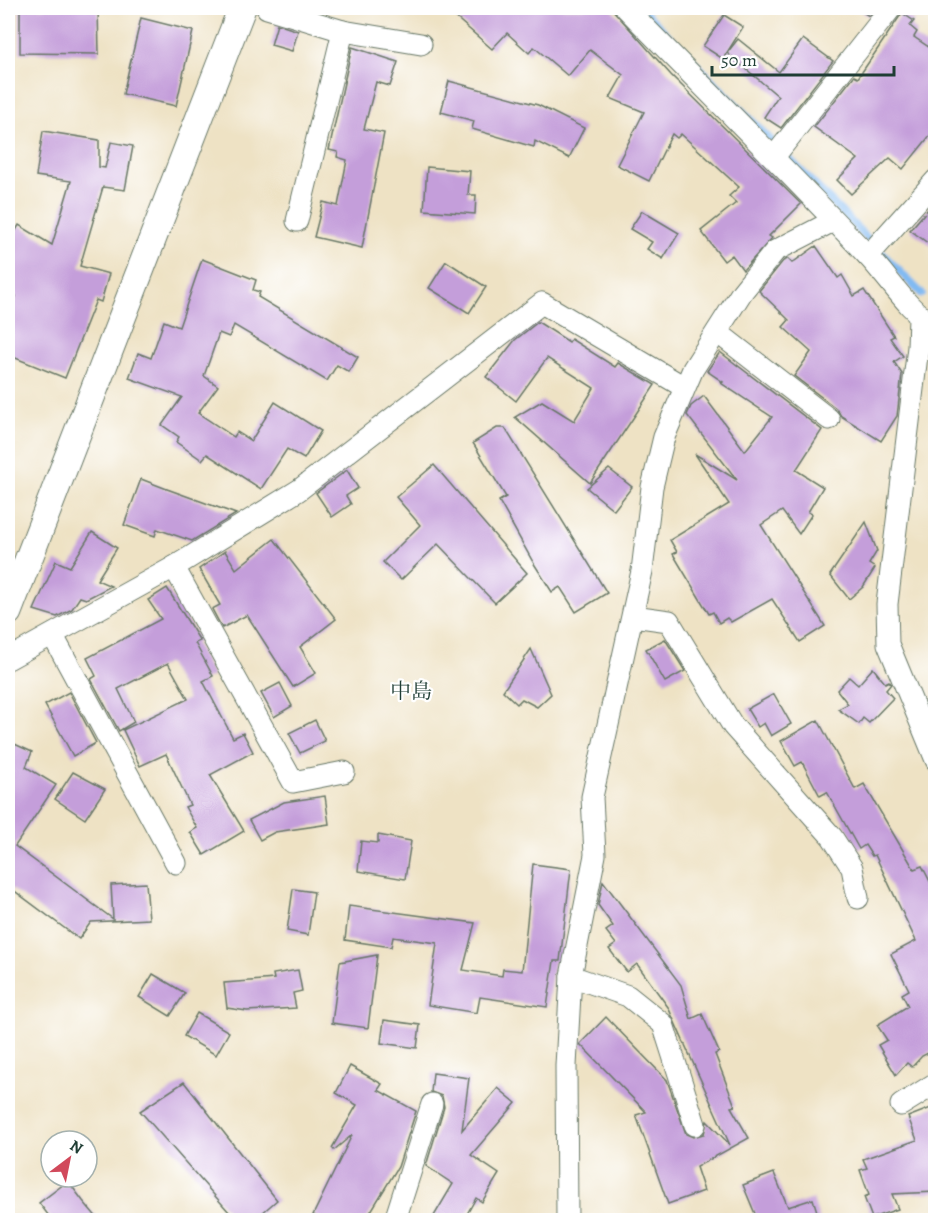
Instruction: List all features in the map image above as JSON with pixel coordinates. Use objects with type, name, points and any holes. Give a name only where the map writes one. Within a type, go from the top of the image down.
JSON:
[{"type":"street","points":[[8,612],[242,8]]},
{"type":"street","points":[[267,8],[343,31],[421,44]]},
{"type":"street","points":[[626,8],[774,156],[927,322],[918,347],[887,604],[888,644],[936,760]]},
{"type":"street","points":[[774,156],[891,8]]},
{"type":"street","points":[[297,221],[343,31]]},
{"type":"street","points":[[868,256],[936,180]]},
{"type":"street","points":[[567,1221],[566,1066],[571,976],[595,855],[592,797],[642,571],[652,487],[664,437],[693,369],[742,292],[775,251],[833,221]]},
{"type":"street","points":[[8,659],[174,567],[299,490],[542,303],[684,387]]},
{"type":"street","points":[[717,332],[829,419]]},
{"type":"street","points":[[174,567],[293,782],[344,772]]},
{"type":"street","points":[[633,616],[669,621],[733,726],[832,837],[852,868],[858,898]]},
{"type":"street","points":[[53,636],[177,863]]},
{"type":"street","points":[[571,976],[628,996],[663,1024],[695,1125]]},
{"type":"street","points":[[901,1105],[936,1083]]},
{"type":"street","points":[[395,1221],[432,1104]]},
{"type":"building","points":[[20,8],[98,8],[99,54],[20,53]]},
{"type":"building","points":[[445,8],[611,8],[671,75],[801,204],[769,236],[772,238],[743,270],[732,255],[724,261],[701,231],[736,203],[729,196],[739,187],[681,134],[677,138],[672,134],[649,181],[617,165],[644,112],[610,98],[623,75],[590,50],[568,76],[534,47],[529,53],[507,33],[492,49]]},
{"type":"building","points":[[856,8],[875,8],[869,16]]},
{"type":"building","points":[[902,13],[914,21],[910,26],[917,32],[914,37],[936,52],[936,128],[903,169],[890,158],[851,194],[837,180],[858,159],[814,127],[854,76],[858,78]]},
{"type":"building","points":[[724,15],[743,27],[723,59],[703,46]]},
{"type":"building","points":[[141,18],[193,31],[176,106],[123,94]]},
{"type":"building","points":[[277,24],[298,31],[292,51],[271,45]]},
{"type":"building","points":[[738,39],[779,72],[803,39],[833,61],[781,128],[764,117],[778,96],[727,53]]},
{"type":"building","points":[[352,47],[398,62],[390,86],[376,82],[364,129],[384,133],[362,248],[314,237],[323,202],[338,206],[347,160],[337,157],[338,152],[329,150]]},
{"type":"building","points":[[449,81],[538,105],[584,128],[569,158],[535,141],[534,147],[472,129],[474,121],[441,112]]},
{"type":"building","points":[[43,131],[99,140],[99,167],[105,168],[111,142],[133,146],[125,190],[103,187],[80,266],[109,274],[101,302],[96,300],[65,378],[8,355],[8,318],[16,296],[8,291],[8,244],[19,225],[52,245],[71,181],[36,176]]},
{"type":"building","points":[[427,167],[470,171],[468,195],[476,195],[475,214],[424,210]]},
{"type":"building","points":[[936,200],[936,249],[910,230]]},
{"type":"building","points":[[642,211],[679,233],[663,259],[647,249],[652,242],[630,229]]},
{"type":"building","points":[[816,246],[838,278],[842,275],[854,296],[864,290],[894,336],[890,338],[903,356],[894,362],[902,374],[897,416],[881,441],[841,416],[837,409],[794,376],[811,352],[783,327],[789,320],[759,291],[783,261],[788,259],[792,263]]},
{"type":"building","points":[[202,259],[256,280],[253,290],[260,292],[258,297],[358,357],[349,372],[337,365],[327,381],[234,325],[229,337],[219,333],[204,376],[218,386],[198,413],[234,437],[237,432],[251,441],[275,402],[321,431],[304,459],[287,449],[261,489],[207,454],[202,460],[176,442],[179,437],[162,425],[182,397],[129,378],[138,353],[151,358],[164,321],[179,327]]},
{"type":"building","points":[[446,261],[486,287],[469,313],[429,288]]},
{"type":"building","points":[[538,322],[569,342],[571,339],[615,367],[618,363],[655,385],[590,483],[515,417],[542,401],[574,421],[594,388],[547,358],[516,401],[486,377],[515,340]]},
{"type":"building","points":[[720,352],[822,430],[796,470],[823,487],[808,512],[812,514],[799,534],[782,511],[761,525],[825,626],[800,642],[772,599],[731,622],[727,618],[719,623],[713,612],[709,614],[673,554],[677,552],[670,540],[729,504],[695,454],[737,480],[687,415],[691,406],[704,396],[745,451],[772,417],[707,371]]},
{"type":"building","points":[[497,428],[505,428],[607,593],[576,612],[560,587],[552,592],[533,562],[499,501],[506,497],[473,443]]},
{"type":"building","points":[[434,465],[527,573],[495,603],[438,544],[401,580],[383,562],[420,525],[396,497]]},
{"type":"building","points":[[609,469],[632,487],[614,510],[587,488]]},
{"type":"building","points":[[347,470],[358,488],[346,496],[351,504],[332,517],[316,493]]},
{"type":"building","points":[[141,479],[236,514],[192,541],[157,529],[155,536],[124,525]]},
{"type":"building","points":[[866,522],[877,551],[869,564],[875,568],[863,587],[849,599],[830,575]]},
{"type":"building","points":[[92,532],[117,548],[97,580],[111,586],[86,599],[80,597],[72,609],[57,617],[34,610],[56,561],[70,567]]},
{"type":"building","points":[[274,539],[336,619],[300,647],[316,673],[293,687],[247,615],[222,628],[212,609],[220,605],[199,569],[225,551],[236,569]]},
{"type":"building","points":[[167,588],[200,641],[195,643],[213,676],[203,681],[233,738],[243,733],[253,752],[210,775],[244,831],[204,855],[190,832],[197,828],[185,807],[190,805],[166,754],[140,766],[123,730],[188,699],[168,663],[118,689],[134,722],[119,731],[91,679],[96,676],[87,658],[161,619],[148,600]]},
{"type":"building","points":[[665,639],[685,671],[665,682],[646,649]]},
{"type":"building","points":[[531,649],[551,694],[537,707],[522,699],[517,704],[503,691]]},
{"type":"building","points":[[873,668],[885,683],[889,681],[891,684],[886,690],[893,698],[869,723],[863,718],[859,724],[838,709],[848,704],[837,690],[849,677],[858,685]]},
{"type":"building","points":[[280,683],[292,706],[274,717],[261,693]]},
{"type":"building","points":[[69,692],[96,743],[73,756],[45,705]]},
{"type":"building","points":[[774,694],[791,724],[771,736],[764,723],[758,727],[747,709]]},
{"type":"building","points":[[315,720],[325,741],[300,753],[289,733]]},
{"type":"building","points":[[818,720],[855,789],[864,784],[914,869],[922,866],[936,893],[936,1049],[922,1056],[912,1067],[907,1063],[896,1075],[878,1045],[887,1040],[877,1025],[908,1006],[902,994],[909,990],[891,954],[916,941],[875,855],[872,856],[865,845],[859,849],[827,792],[820,796],[802,762],[795,766],[781,741]]},
{"type":"building","points":[[8,741],[32,752],[26,767],[56,785],[15,846],[113,919],[111,885],[146,883],[149,919],[91,922],[79,939],[8,886]]},
{"type":"building","points":[[73,772],[105,789],[85,819],[55,799]]},
{"type":"building","points":[[325,796],[329,824],[275,832],[260,840],[249,820],[284,802]]},
{"type":"building","points":[[378,835],[411,841],[405,879],[358,871],[361,841],[378,843]]},
{"type":"building","points":[[533,864],[571,869],[560,961],[554,961],[547,1007],[480,997],[477,1013],[428,1005],[437,943],[393,937],[391,947],[345,940],[349,906],[475,923],[463,970],[502,976],[503,969],[522,971]]},
{"type":"building","points":[[603,881],[681,985],[691,1019],[702,1014],[719,1052],[715,1054],[735,1106],[731,1107],[749,1138],[696,1167],[704,1191],[668,1204],[636,1115],[646,1112],[580,1044],[606,1017],[667,1080],[686,1134],[693,1137],[704,1134],[707,1121],[730,1145],[668,1007],[637,964],[627,972],[609,949],[616,944],[606,931],[613,926],[598,905]]},
{"type":"building","points":[[293,889],[314,892],[308,935],[287,931]]},
{"type":"building","points":[[377,955],[368,1028],[332,1023],[340,962]]},
{"type":"building","points":[[298,970],[302,991],[293,993],[296,1008],[247,1011],[227,1008],[224,983],[274,979],[273,974]]},
{"type":"building","points":[[153,974],[185,993],[170,1016],[139,997]]},
{"type":"building","points":[[197,1013],[229,1032],[216,1055],[184,1036]]},
{"type":"building","points":[[384,1020],[420,1025],[417,1048],[381,1043]]},
{"type":"building","points":[[350,1066],[382,1084],[378,1090],[416,1111],[398,1167],[365,1221],[324,1221],[313,1215],[352,1135],[334,1150],[332,1148],[357,1105],[336,1093]]},
{"type":"building","points":[[433,1073],[469,1078],[462,1130],[498,1088],[516,1103],[471,1155],[499,1174],[482,1202],[476,1198],[463,1221],[431,1221],[453,1184],[426,1166],[444,1107],[442,1096],[431,1092]]},
{"type":"building","points":[[184,1082],[277,1200],[253,1221],[237,1221],[140,1111]]},
{"type":"building","points":[[936,1106],[936,1192],[892,1194],[898,1209],[872,1218],[864,1197],[869,1195],[860,1170],[867,1168],[863,1159],[917,1140],[908,1117]]},
{"type":"building","points":[[774,1173],[788,1207],[813,1199],[820,1221],[758,1221],[743,1185]]},
{"type":"building","points":[[57,1189],[74,1189],[99,1220],[52,1220],[39,1203]]},
{"type":"waterway","points":[[641,8],[922,294]]},
{"type":"district","name":"中島","points":[[411,691]]}]
